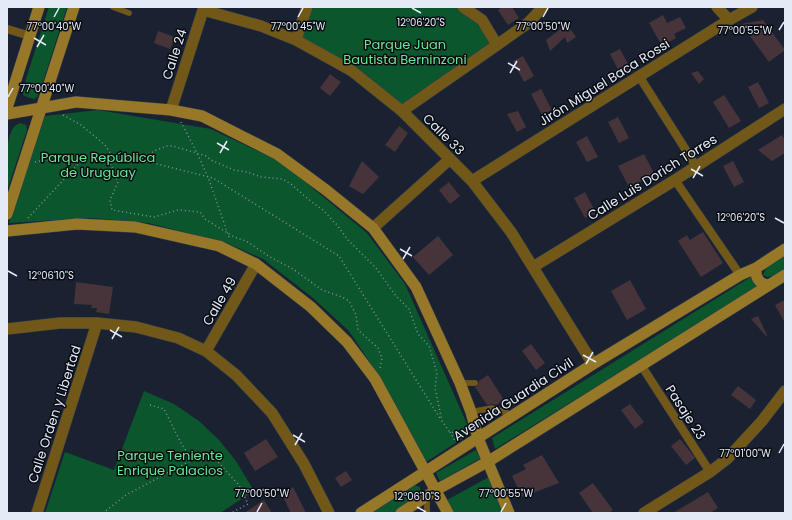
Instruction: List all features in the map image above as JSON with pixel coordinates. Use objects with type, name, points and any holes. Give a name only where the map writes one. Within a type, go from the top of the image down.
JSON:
[{"type":"main road","points":[[7,108],[40,7]]},
{"type":"main road","points":[[7,214],[74,7]]},
{"type":"main road","points":[[7,114],[76,102],[173,111],[202,116],[277,154],[326,190],[373,228],[416,288],[460,383],[471,412],[478,438],[509,513]]},
{"type":"main road","points":[[7,231],[77,224],[135,227],[219,246],[256,264],[311,307],[347,342],[375,379],[426,472],[431,494],[447,512]]},
{"type":"main road","name":"Avenida Guardia Civil","points":[[361,513],[593,364],[740,276],[756,268],[785,249]]},
{"type":"main road","points":[[756,268],[755,272],[758,280],[761,283],[768,285]]},
{"type":"main road","points":[[400,513],[488,461],[785,275]]},
{"type":"street","points":[[296,40],[307,7]]},
{"type":"street","points":[[463,7],[482,20],[498,45]]},
{"type":"street","points":[[402,111],[528,23],[543,7]]},
{"type":"street","points":[[717,7],[729,20]]},
{"type":"street","name":"Jirón Miguel Baca Rossi","points":[[472,181],[752,7]]},
{"type":"street","name":"Calle 33","points":[[203,9],[261,26],[296,40],[352,71],[402,111],[472,181],[510,232],[593,364]]},
{"type":"street","name":"Calle 24","points":[[173,111],[203,9]]},
{"type":"street","points":[[7,29],[30,36]]},
{"type":"street","points":[[639,76],[696,166]]},
{"type":"street","name":"Calle Luis Dorich Torres","points":[[533,267],[675,180],[785,109]]},
{"type":"street","points":[[373,228],[450,159]]},
{"type":"street","points":[[675,180],[740,276]]},
{"type":"street","name":"Calle 49","points":[[206,351],[256,264]]},
{"type":"street","points":[[7,330],[60,323],[97,323],[136,327],[178,338],[206,351],[236,375],[272,413],[304,464],[329,513]]},
{"type":"street","name":"Calle Orden y Libertad","points":[[37,513],[97,323]]},
{"type":"street","name":"Pasaje 23","points":[[642,365],[710,472]]},
{"type":"street","points":[[644,513],[657,510],[727,459],[762,421],[785,391]]},
{"type":"lane","points":[[113,7],[129,13]]},
{"type":"lane","points":[[460,383],[475,383]]},
{"type":"lane","points":[[471,412],[492,408],[514,415]]},
{"type":"lane","points":[[427,513],[431,494]]},
{"type":"path","points":[[173,111],[197,153],[208,177],[234,253]]},
{"type":"path","points":[[60,114],[81,125],[105,145],[111,154],[119,160]]},
{"type":"path","points":[[141,160],[154,151],[167,146],[173,146],[206,156],[211,160],[234,170],[247,172],[261,177],[282,179],[291,184],[308,200],[323,210],[348,240],[376,268],[396,296],[409,309],[418,334],[429,346],[436,373],[435,388],[442,421]]},
{"type":"path","points":[[23,163],[46,160],[141,160],[213,178],[220,182],[339,256],[449,431],[460,436],[478,438]]},
{"type":"path","points":[[28,218],[82,160]]},
{"type":"path","points":[[150,405],[164,409],[181,443],[192,460]]},
{"type":"path","points":[[103,513],[126,495],[192,460],[216,460],[239,485],[248,504],[231,513]]},
{"type":"green space","points":[[49,7],[67,7],[40,91],[34,99],[24,96],[22,92]]},
{"type":"green space","name":"Parque Juan Bautista Berninzoni","points":[[313,7],[457,7],[480,22],[493,45],[402,108],[301,38]]},
{"type":"green space","name":"Parque República de Uruguay","points":[[98,110],[211,129],[281,162],[367,233],[405,284],[471,433],[426,462],[375,370],[349,331],[313,298],[263,259],[227,243],[148,223],[91,218],[9,223],[45,116]]},
{"type":"green space","points":[[20,123],[26,125],[27,130],[7,191],[7,157],[9,138],[11,131]]},
{"type":"green space","points":[[785,255],[785,269],[773,276],[767,277],[763,275],[764,271],[769,265]]},
{"type":"green space","points":[[754,275],[760,286],[495,449],[492,438]]},
{"type":"green space","name":"Parque Teniente Enrique Palacios","points":[[144,391],[174,404],[199,421],[219,440],[236,461],[254,491],[220,513],[45,513],[65,452],[114,470]]},
{"type":"green space","points":[[476,450],[481,458],[440,481],[436,473]]},
{"type":"green space","points":[[489,477],[503,513],[454,513],[447,500]]},
{"type":"green space","points":[[414,485],[420,487],[421,494],[393,513],[369,513]]},
{"type":"building","points":[[502,7],[512,7],[519,18],[508,25],[498,10]]},
{"type":"building","points":[[663,15],[667,23],[680,17],[686,28],[674,34],[676,38],[662,46],[649,23]]},
{"type":"building","points":[[763,20],[785,50],[769,62],[741,24]]},
{"type":"building","points":[[567,24],[576,37],[567,43],[565,37],[550,51],[546,40]]},
{"type":"building","points":[[158,31],[175,37],[170,49],[154,43]]},
{"type":"building","points":[[620,49],[631,70],[621,75],[610,54]]},
{"type":"building","points":[[523,56],[534,76],[524,82],[513,61]]},
{"type":"building","points":[[698,71],[704,79],[699,84],[691,73]]},
{"type":"building","points":[[330,74],[341,82],[330,96],[320,88]]},
{"type":"building","points":[[758,82],[769,103],[759,108],[748,87]]},
{"type":"building","points":[[541,89],[552,110],[542,115],[531,94]]},
{"type":"building","points":[[724,95],[741,121],[729,128],[713,102]]},
{"type":"building","points":[[518,111],[526,127],[517,132],[507,114]]},
{"type":"building","points":[[618,117],[629,138],[619,143],[608,122]]},
{"type":"building","points":[[399,126],[408,133],[395,152],[385,145]]},
{"type":"building","points":[[782,135],[785,140],[785,153],[772,161],[758,150]]},
{"type":"building","points":[[587,136],[598,157],[587,162],[576,142]]},
{"type":"building","points":[[644,154],[655,175],[629,187],[618,166]]},
{"type":"building","points":[[362,161],[379,177],[363,194],[349,186]]},
{"type":"building","points":[[733,161],[744,182],[734,187],[723,166]]},
{"type":"building","points":[[449,182],[460,196],[450,204],[439,190]]},
{"type":"building","points":[[585,192],[596,213],[585,218],[574,198]]},
{"type":"building","points":[[703,232],[723,263],[701,277],[678,241],[687,235],[690,240]]},
{"type":"building","points":[[438,236],[453,255],[429,275],[413,257]]},
{"type":"building","points":[[630,280],[646,309],[627,320],[611,291]]},
{"type":"building","points":[[76,282],[113,287],[109,314],[96,312],[97,308],[91,308],[92,305],[74,304]]},
{"type":"building","points":[[785,300],[785,323],[775,305]]},
{"type":"building","points":[[758,316],[767,335],[766,336],[751,319]]},
{"type":"building","points":[[531,344],[545,363],[536,370],[522,351]]},
{"type":"building","points":[[488,375],[504,400],[496,405],[487,405],[475,387],[478,385],[479,381]]},
{"type":"building","points":[[738,386],[756,400],[750,409],[731,395]]},
{"type":"building","points":[[630,404],[644,422],[635,429],[621,410]]},
{"type":"building","points":[[266,439],[278,457],[255,471],[244,453]]},
{"type":"building","points":[[680,439],[695,458],[686,465],[671,446]]},
{"type":"building","points":[[542,455],[559,483],[522,497],[512,476],[526,469],[523,465]]},
{"type":"building","points":[[346,471],[352,480],[341,487],[335,478]]},
{"type":"building","points":[[593,483],[613,510],[609,513],[593,513],[579,493]]},
{"type":"building","points":[[293,487],[306,513],[291,513],[281,493]]},
{"type":"building","points":[[708,492],[718,508],[710,513],[673,513]]},
{"type":"building","points":[[264,500],[272,513],[244,513]]}]
